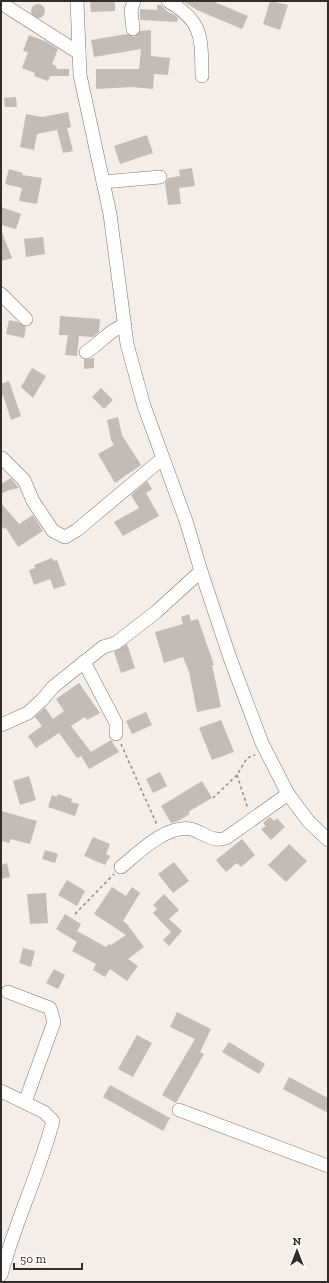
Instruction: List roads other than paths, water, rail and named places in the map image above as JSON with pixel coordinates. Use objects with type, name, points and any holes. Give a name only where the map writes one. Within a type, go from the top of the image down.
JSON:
[{"type":"street","points":[[78,1],[80,75],[110,214],[127,344],[144,406],[186,521],[230,658],[267,752],[288,794],[309,822],[328,840]]},
{"type":"street","points":[[133,30],[131,10],[134,1]]},
{"type":"street","points":[[168,1],[184,11],[197,25],[201,44],[202,76]]},
{"type":"street","points":[[1,3],[79,53]]},
{"type":"street","points":[[103,182],[160,177]]},
{"type":"street","points":[[1,294],[26,319]]},
{"type":"street","points":[[86,352],[96,346],[117,327],[125,325]]},
{"type":"street","points":[[2,458],[24,480],[33,501],[53,531],[65,537],[77,530],[163,458]]},
{"type":"street","points":[[1,725],[28,713],[42,700],[53,686],[103,647],[116,643],[156,612],[201,571]]},
{"type":"street","points":[[84,662],[116,723],[116,734]]},
{"type":"street","points":[[121,867],[162,836],[176,829],[186,828],[215,840],[223,839],[288,794]]},
{"type":"street","points":[[8,992],[50,1008],[54,1022],[25,1102]]},
{"type":"street","points":[[1,1091],[44,1112],[53,1121],[46,1149],[9,1245],[1,1275]]},
{"type":"street","points":[[179,1110],[328,1166]]}]
